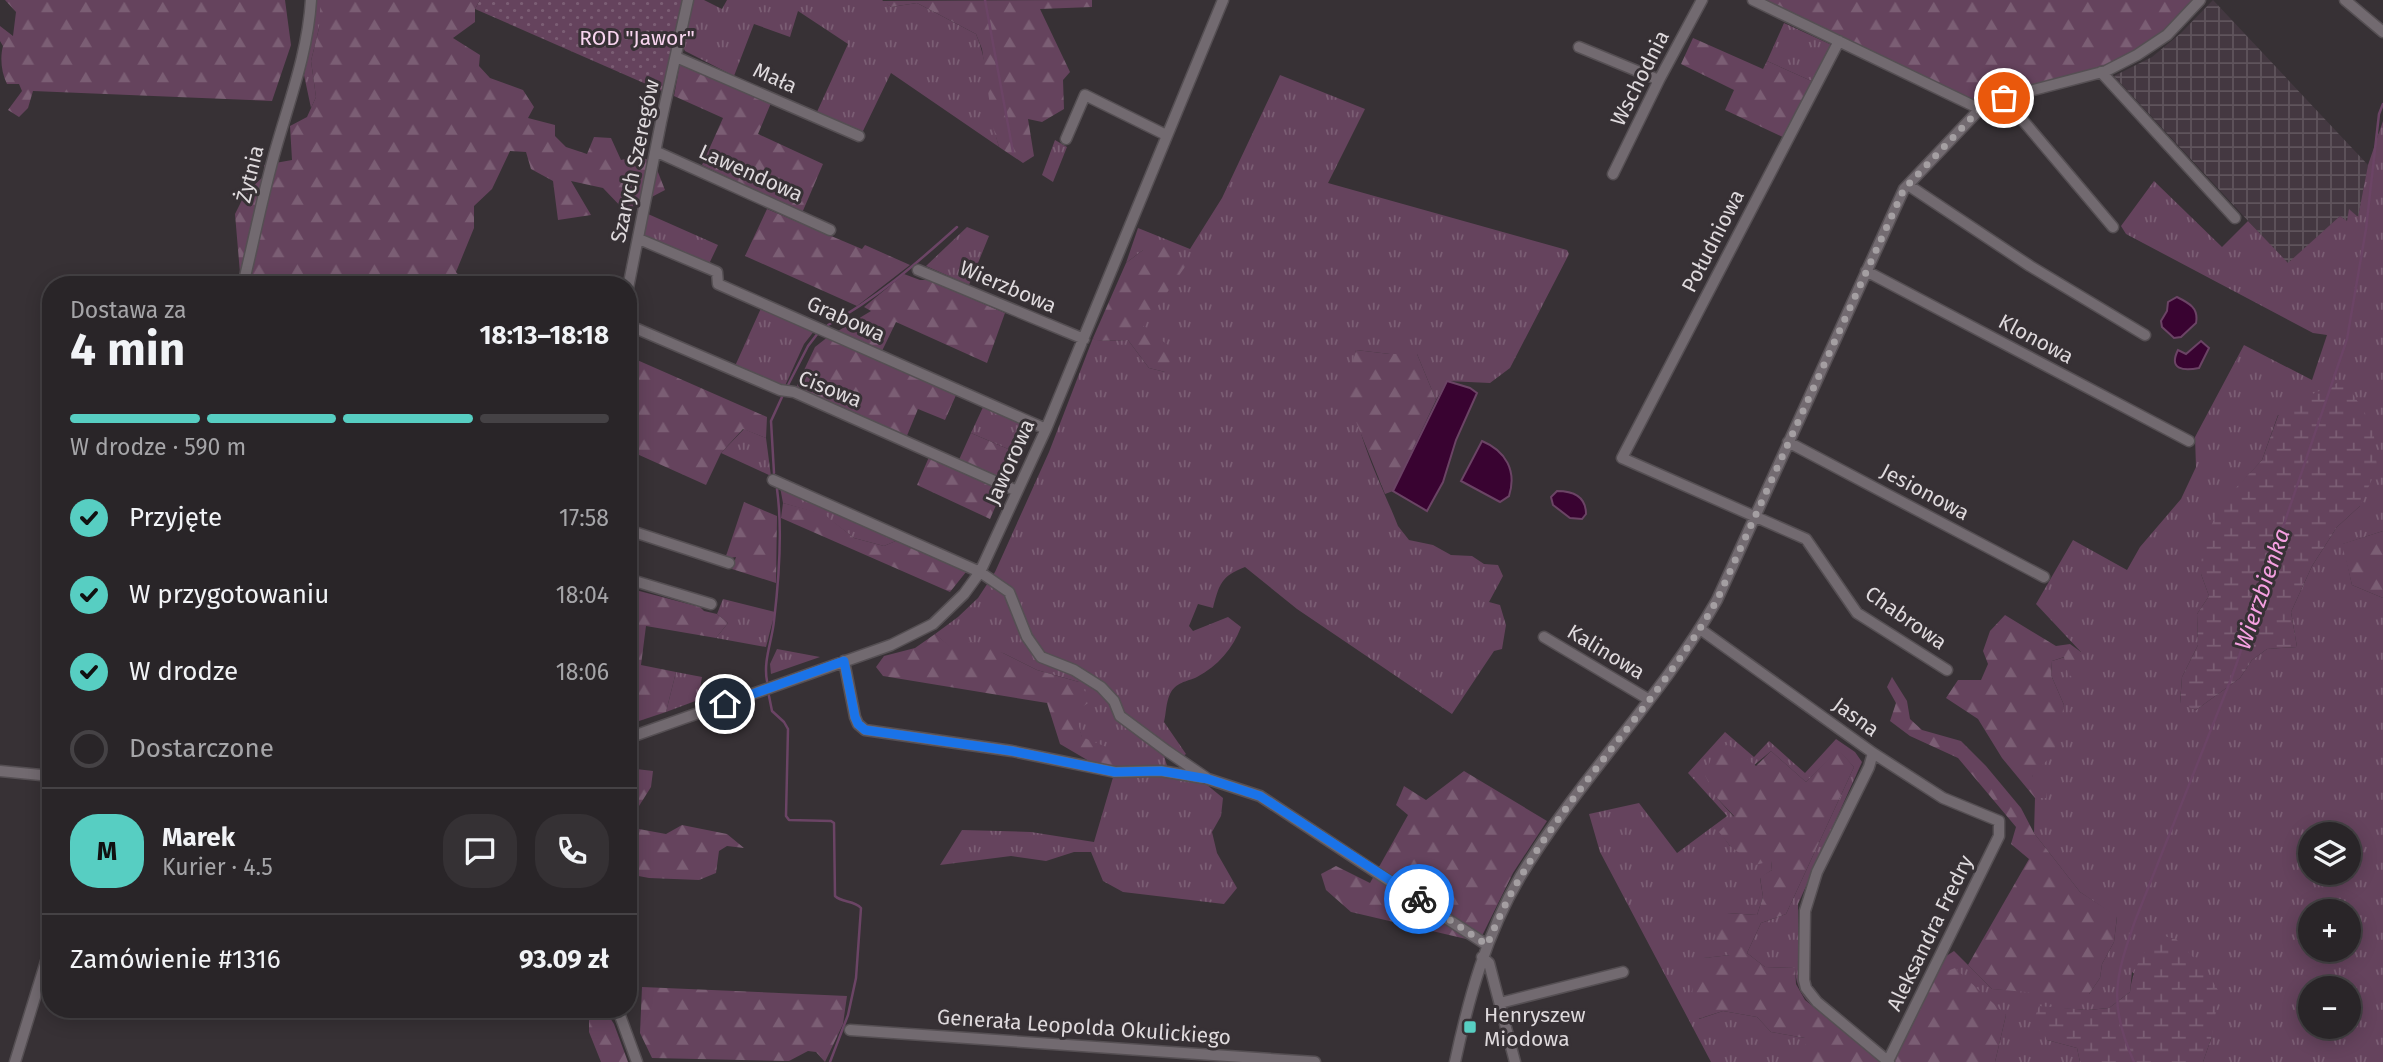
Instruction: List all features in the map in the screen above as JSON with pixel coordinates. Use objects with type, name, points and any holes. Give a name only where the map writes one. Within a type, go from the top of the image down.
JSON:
[{"type":"street","name":"Żytnia","points":[[245,276],[307,36],[311,0]]},
{"type":"street","name":"Szarych Szeregów","points":[[631,276],[688,0]]},
{"type":"street","name":"Jaworowa","points":[[637,735],[891,645],[933,624],[964,594],[980,572],[1046,429],[1223,0]]},
{"type":"street","name":"Wschodnia","points":[[1613,174],[1702,0]]},
{"type":"street","points":[[1753,0],[1980,109]]},
{"type":"street","points":[[1455,1062],[1482,957],[1520,877],[1700,628],[1721,591],[1896,205],[1908,185],[1980,109],[2004,98],[2101,72],[2137,55],[2167,35],[2200,0]]},
{"type":"street","points":[[2345,0],[2383,32]]},
{"type":"street","name":"Południowa","points":[[1755,515],[1686,488],[1622,458],[1839,41]]},
{"type":"street","points":[[1580,47],[1659,80]]},
{"type":"street","name":"Mała","points":[[676,57],[859,136]]},
{"type":"street","points":[[2101,72],[2235,218]]},
{"type":"street","points":[[1066,139],[1085,95],[1166,135]]},
{"type":"street","points":[[2004,98],[2113,228]]},
{"type":"street","name":"Lawendowa","points":[[657,152],[830,230]]},
{"type":"street","points":[[1908,185],[2030,266],[2144,335]]},
{"type":"street","name":"Grabowa","points":[[639,239],[718,272],[718,284],[1046,429]]},
{"type":"street","name":"Wierzbowa","points":[[918,270],[1084,339]]},
{"type":"street","name":"Klonowa","points":[[1866,271],[2189,441]]},
{"type":"street","name":"Cisowa","points":[[637,329],[780,390],[794,392],[1017,491]]},
{"type":"street","name":"Jesionowa","points":[[1788,442],[2045,577]]},
{"type":"street","points":[[773,480],[980,572],[1009,592],[1027,637],[1041,657],[1073,670],[1101,687],[1114,701],[1120,716],[1208,779]]},
{"type":"street","name":"Chabrowa","points":[[1755,515],[1806,539],[1857,612],[1947,670]]},
{"type":"street","points":[[637,533],[729,563]]},
{"type":"street","points":[[637,582],[711,604]]},
{"type":"street","name":"Jasna","points":[[1700,628],[1872,753],[1943,798],[1999,821]]},
{"type":"street","name":"Kalinowa","points":[[1544,637],[1648,699]]},
{"type":"street","points":[[844,661],[855,717],[865,730],[1012,751],[1115,772],[1161,771],[1208,779],[1260,796],[1487,945]]},
{"type":"street","points":[[1872,753],[1869,767],[1817,872],[1805,911],[1804,980],[1806,988],[1817,1002],[1889,1062]]},
{"type":"street","points":[[0,771],[42,775]]},
{"type":"street","name":"Aleksandra Fredry","points":[[1889,1062],[1999,836],[1999,821]]},
{"type":"street","points":[[1482,957],[1489,963],[1515,1062]]},
{"type":"street","points":[[1500,1003],[1623,972]]},
{"type":"street","points":[[15,1062],[42,974]]},
{"type":"street","points":[[621,1018],[637,1062]]},
{"type":"street","name":"Generała Leopolda Okulickiego","points":[[850,1030],[1315,1062]]},
{"type":"shaded area","points":[[2213,0],[2368,165],[2358,218],[2350,210],[2347,222],[2340,216],[2288,264],[2114,76],[2152,57],[2181,33]]},
{"type":"shaded area","points":[[2177,297],[2192,307],[2197,318],[2196,323],[2181,337],[2174,338],[2162,327],[2161,321],[2167,311],[2168,302]]},
{"type":"shaded area","points":[[2201,341],[2209,348],[2199,368],[2179,368],[2175,362],[2178,350],[2186,354]]},
{"type":"shaded area","points":[[1447,381],[1477,393],[1456,440],[1443,482],[1427,511],[1393,491]]},
{"type":"shaded area","points":[[1482,441],[1497,450],[1508,463],[1512,478],[1511,487],[1509,496],[1500,502],[1461,481]]},
{"type":"shaded area","points":[[1557,491],[1568,492],[1581,499],[1586,514],[1582,519],[1570,518],[1553,505],[1551,497]]},
{"type":"green space","points":[[5,0],[285,0],[291,45],[272,101],[33,91],[28,108],[19,117],[8,110],[22,91],[19,84],[7,84],[3,75],[0,26],[13,36],[16,12]]},
{"type":"green space","points":[[317,0],[320,0],[320,24],[311,61],[316,97],[311,108],[304,75]]},
{"type":"green space","points":[[320,0],[480,0],[475,9],[475,22],[453,38],[480,55],[479,66],[490,78],[523,90],[534,107],[528,118],[555,125],[555,136],[566,147],[587,154],[594,137],[611,138],[621,160],[638,156],[654,162],[665,190],[625,211],[603,188],[571,181],[591,215],[558,220],[553,181],[531,169],[526,152],[510,151],[492,189],[474,206],[474,228],[456,272],[460,276],[240,276],[235,214],[246,192],[264,176],[264,165],[292,160],[290,126],[307,117],[316,97],[311,61],[320,24]]},
{"type":"green space","name":"ROD \"Jawor\"","points":[[480,0],[683,0],[667,83],[662,91],[475,9]]},
{"type":"green space","points":[[692,0],[704,0],[722,9],[727,0],[882,0],[891,7],[917,3],[976,34],[984,62],[999,147],[891,73],[862,133],[816,114],[848,44],[798,11],[790,37],[754,24],[734,76],[685,51],[683,47]]},
{"type":"green space","points":[[1092,0],[1092,7],[1040,9],[1070,72],[1063,80],[1064,109],[1042,122],[1028,119],[1034,156],[1023,163],[999,147],[993,127],[982,49],[976,34],[917,3],[891,7],[882,1]]},
{"type":"green space","points":[[1765,0],[2193,0],[2162,32],[2124,57],[2097,68],[2007,91],[1979,103]]},
{"type":"green space","points":[[1784,23],[1834,46],[1816,83],[1767,61]]},
{"type":"green space","points":[[1693,38],[1763,69],[1767,61],[1816,83],[1789,140],[1725,110],[1734,90],[1681,64]]},
{"type":"green space","points":[[680,63],[771,103],[758,134],[823,164],[802,213],[702,165],[723,118],[674,96]]},
{"type":"green space","points":[[1280,75],[1365,109],[1328,183],[1567,250],[1569,254],[1510,368],[1490,383],[1447,381],[1436,400],[1417,354],[1356,350],[1353,395],[1357,418],[1371,462],[1398,526],[1409,540],[1433,545],[1451,555],[1472,556],[1484,564],[1498,565],[1503,576],[1489,602],[1500,605],[1506,625],[1502,649],[1494,651],[1452,714],[1297,609],[1245,567],[1222,582],[1213,608],[1198,604],[1189,626],[1193,631],[1228,617],[1241,627],[1238,635],[1212,668],[1172,690],[1164,722],[1186,754],[1182,757],[1163,752],[1169,773],[1206,784],[1223,798],[1221,816],[1212,832],[1217,853],[1237,888],[1224,904],[1123,892],[1103,881],[1091,852],[1074,852],[1046,861],[1011,856],[940,865],[962,830],[1031,832],[1094,842],[1114,774],[1132,772],[1082,738],[1074,712],[1079,682],[1037,670],[1003,653],[951,648],[935,634],[978,598],[995,572],[1049,452],[1093,338],[1097,341],[1128,340],[1149,368],[1165,372],[1143,327],[1143,250],[1126,263],[1138,228],[1190,249],[1222,198]]},
{"type":"green space","points":[[2383,121],[2383,531],[2343,544],[2352,585],[2383,598],[2383,1062],[2203,1062],[2212,1036],[2132,972],[2130,992],[2109,1008],[2088,1010],[2039,1007],[2047,1040],[2077,1048],[2080,1062],[1995,1062],[2006,1015],[1931,986],[1900,1053],[1895,1062],[1891,1062],[1937,962],[1954,951],[1992,989],[2089,994],[2100,978],[2102,964],[2114,942],[2117,917],[2080,892],[2034,833],[2035,798],[2046,798],[2032,776],[2064,705],[2051,675],[2052,661],[2081,652],[2036,604],[2073,540],[2127,570],[2140,547],[2181,499],[2196,467],[2195,437],[2244,345],[2312,380],[2327,335],[2313,333],[2126,234],[2121,226],[2154,181],[2222,247],[2248,221],[2288,263],[2340,216],[2347,221],[2349,209],[2358,217],[2368,165]],"holes":[[[2278,415],[2360,506],[2337,527],[2312,566],[2291,612],[2297,647],[2267,649],[2252,660],[2240,678],[2196,710],[2180,703],[2182,677],[2198,645],[2197,614],[2209,596],[2201,574],[2243,481],[2262,460]]]},
{"type":"green space","points":[[1055,140],[1067,147],[1053,182],[1042,175]]},
{"type":"green space","points":[[767,209],[862,249],[865,245],[910,265],[857,306],[745,256]]},
{"type":"green space","points":[[648,214],[718,245],[709,264],[644,238]]},
{"type":"green space","points":[[967,227],[989,236],[969,285],[926,266]]},
{"type":"green space","points":[[1166,244],[1187,264],[1143,327],[1175,350],[1165,372],[1149,368],[1128,340],[1096,341],[1093,338],[1126,263],[1143,250]]},
{"type":"green space","points":[[904,274],[928,280],[1005,313],[987,363],[896,322],[882,351],[838,331],[871,311],[864,307]]},
{"type":"green space","points":[[762,306],[815,330],[804,344],[784,388],[735,366]]},
{"type":"green space","points":[[829,336],[957,393],[945,420],[918,409],[906,438],[798,389],[797,385],[815,347]]},
{"type":"green space","points":[[1356,350],[1417,354],[1436,400],[1393,491],[1385,494],[1355,419],[1340,405]]},
{"type":"green space","points":[[637,360],[767,417],[766,438],[743,429],[721,453],[706,485],[637,454]]},
{"type":"green space","points":[[2344,380],[2373,426],[2377,468],[2360,506],[2337,527],[2312,566],[2291,612],[2297,647],[2267,649],[2252,660],[2240,678],[2196,710],[2180,704],[2182,677],[2198,645],[2197,614],[2209,596],[2201,574],[2202,550],[2219,506],[2262,460],[2278,416],[2301,399]]},
{"type":"green space","points":[[984,405],[1028,425],[1031,435],[1022,455],[971,433]]},
{"type":"green space","points":[[744,429],[766,438],[771,476],[721,453]]},
{"type":"green space","points":[[971,433],[1022,455],[1011,477],[1002,480],[958,462]]},
{"type":"green space","points":[[929,457],[997,487],[1000,496],[990,519],[917,485]]},
{"type":"green space","points":[[780,487],[898,540],[884,546],[854,538],[824,515],[783,503]]},
{"type":"green space","points":[[744,502],[777,516],[776,583],[732,569],[736,557],[725,559]]},
{"type":"green space","points":[[783,503],[824,514],[854,538],[884,546],[898,540],[966,572],[950,592],[781,518]]},
{"type":"green space","points":[[2383,531],[2383,598],[2352,585],[2342,544]]},
{"type":"green space","points":[[637,590],[700,607],[704,611],[717,614],[728,623],[716,638],[646,626],[641,665],[676,672],[666,712],[637,722]]},
{"type":"green space","points":[[723,599],[775,612],[766,647],[716,638],[728,623],[717,614]]},
{"type":"green space","points":[[2005,615],[2056,646],[2070,644],[2081,652],[2079,682],[2068,674],[2064,657],[2052,661],[2051,675],[2064,705],[2054,753],[2032,776],[2048,787],[2046,798],[2035,798],[2002,758],[1978,719],[1946,698],[1958,680],[1981,680],[1988,664],[1983,651],[1990,631]]},
{"type":"green space","points":[[935,634],[951,647],[972,642],[1003,653],[1037,670],[1079,682],[1091,701],[1075,712],[1082,737],[1136,759],[1132,772],[1089,761],[1060,744],[1047,703],[883,676],[876,667],[884,656],[915,648]]},
{"type":"green space","points":[[777,649],[820,657],[771,674],[770,664]]},
{"type":"green space","points":[[676,672],[702,677],[698,700],[666,712]]},
{"type":"green space","points":[[1892,677],[1907,701],[1910,719],[1922,730],[1961,741],[2021,808],[2034,833],[2080,892],[2117,916],[2114,942],[2102,964],[2100,978],[2089,994],[2059,995],[1992,989],[1968,965],[2029,859],[2011,844],[2016,827],[1958,758],[1910,736],[1890,721],[1896,703],[1887,687]]},
{"type":"green space","points":[[1725,732],[1754,757],[1769,741],[1805,773],[1836,739],[1855,752],[1862,762],[1798,904],[1799,983],[1807,998],[1841,1023],[1823,1014],[1803,995],[1796,978],[1795,968],[1765,967],[1747,953],[1761,923],[1786,914],[1854,767],[1838,750],[1806,782],[1771,751],[1716,797],[1734,817],[1720,832],[1730,846],[1771,861],[1772,870],[1760,878],[1763,897],[1757,915],[1727,913],[1731,955],[1704,958],[1699,1019],[1723,1011],[1757,1017],[1771,1032],[1805,1038],[1805,1062],[1711,1062],[1600,852],[1589,814],[1639,803],[1677,853],[1727,816],[1688,773]]},
{"type":"green space","points":[[1728,744],[1756,766],[1771,751],[1806,782],[1838,749],[1854,767],[1786,914],[1761,923],[1747,953],[1765,967],[1795,968],[1796,984],[1805,1000],[1882,1062],[1805,1062],[1805,1038],[1771,1032],[1757,1017],[1723,1011],[1698,1019],[1692,1006],[1693,966],[1704,958],[1730,955],[1717,942],[1713,923],[1727,913],[1757,915],[1763,897],[1760,877],[1772,870],[1771,861],[1755,865],[1730,846],[1719,832],[1734,816],[1716,797],[1705,775],[1712,756]]},
{"type":"green space","points":[[637,769],[653,771],[651,787],[639,806]]},
{"type":"green space","points":[[1464,771],[1547,821],[1513,873],[1479,942],[1351,912],[1326,890],[1321,874],[1336,866],[1370,883],[1408,815],[1396,805],[1404,786],[1426,800]]},
{"type":"green space","points":[[682,825],[727,834],[744,848],[727,846],[719,851],[716,873],[699,880],[637,876],[637,829],[666,834]]},
{"type":"green space","points":[[2160,935],[2176,939],[2207,972],[2219,992],[2212,1036],[2203,1062],[2080,1062],[2077,1048],[2047,1040],[2033,1022],[2039,1006],[2088,1010],[2109,1008],[2130,992],[2139,961]]},
{"type":"green space","points":[[1955,968],[2006,1015],[1995,1062],[1895,1062],[1931,986],[1942,973]]},
{"type":"green space","points":[[642,987],[847,996],[843,1024],[825,1062],[816,1052],[808,1051],[789,1061],[652,1058],[640,1033]]},
{"type":"green space","points":[[589,1018],[610,1018],[628,1062],[601,1062],[589,1032]]},
{"type":"waterway","points":[[985,0],[1013,152]]},
{"type":"waterway","name":"Wierzbienka","points":[[2134,1062],[2120,1024],[2118,1007],[2117,991],[2123,959],[2135,921],[2233,674],[2347,339],[2366,229],[2379,114],[2383,104]]},
{"type":"waterway","points":[[828,325],[879,292],[957,227]]},
{"type":"waterway","points":[[788,385],[808,346],[818,333]]},
{"type":"waterway","points":[[774,473],[771,421],[782,397]]},
{"type":"waterway","points":[[767,681],[766,666],[774,621],[780,555],[777,489]]},
{"type":"waterway","points":[[769,696],[772,711],[788,729],[786,816],[789,820],[834,823],[835,896],[861,908],[856,978],[848,1015],[830,1062]]},
{"type":"way so far","points":[[1419,899],[1487,945],[1520,877],[1555,825],[1683,652],[1717,600],[1904,189],[1980,109],[2004,98]]},
{"type":"place","name":"Henryszew Miodowa","points":[[1470,1027]]},
{"type":"route","points":[[725,704],[844,661],[855,717],[865,730],[1012,751],[1115,772],[1161,771],[1208,779],[1260,796],[1419,899]]}]
